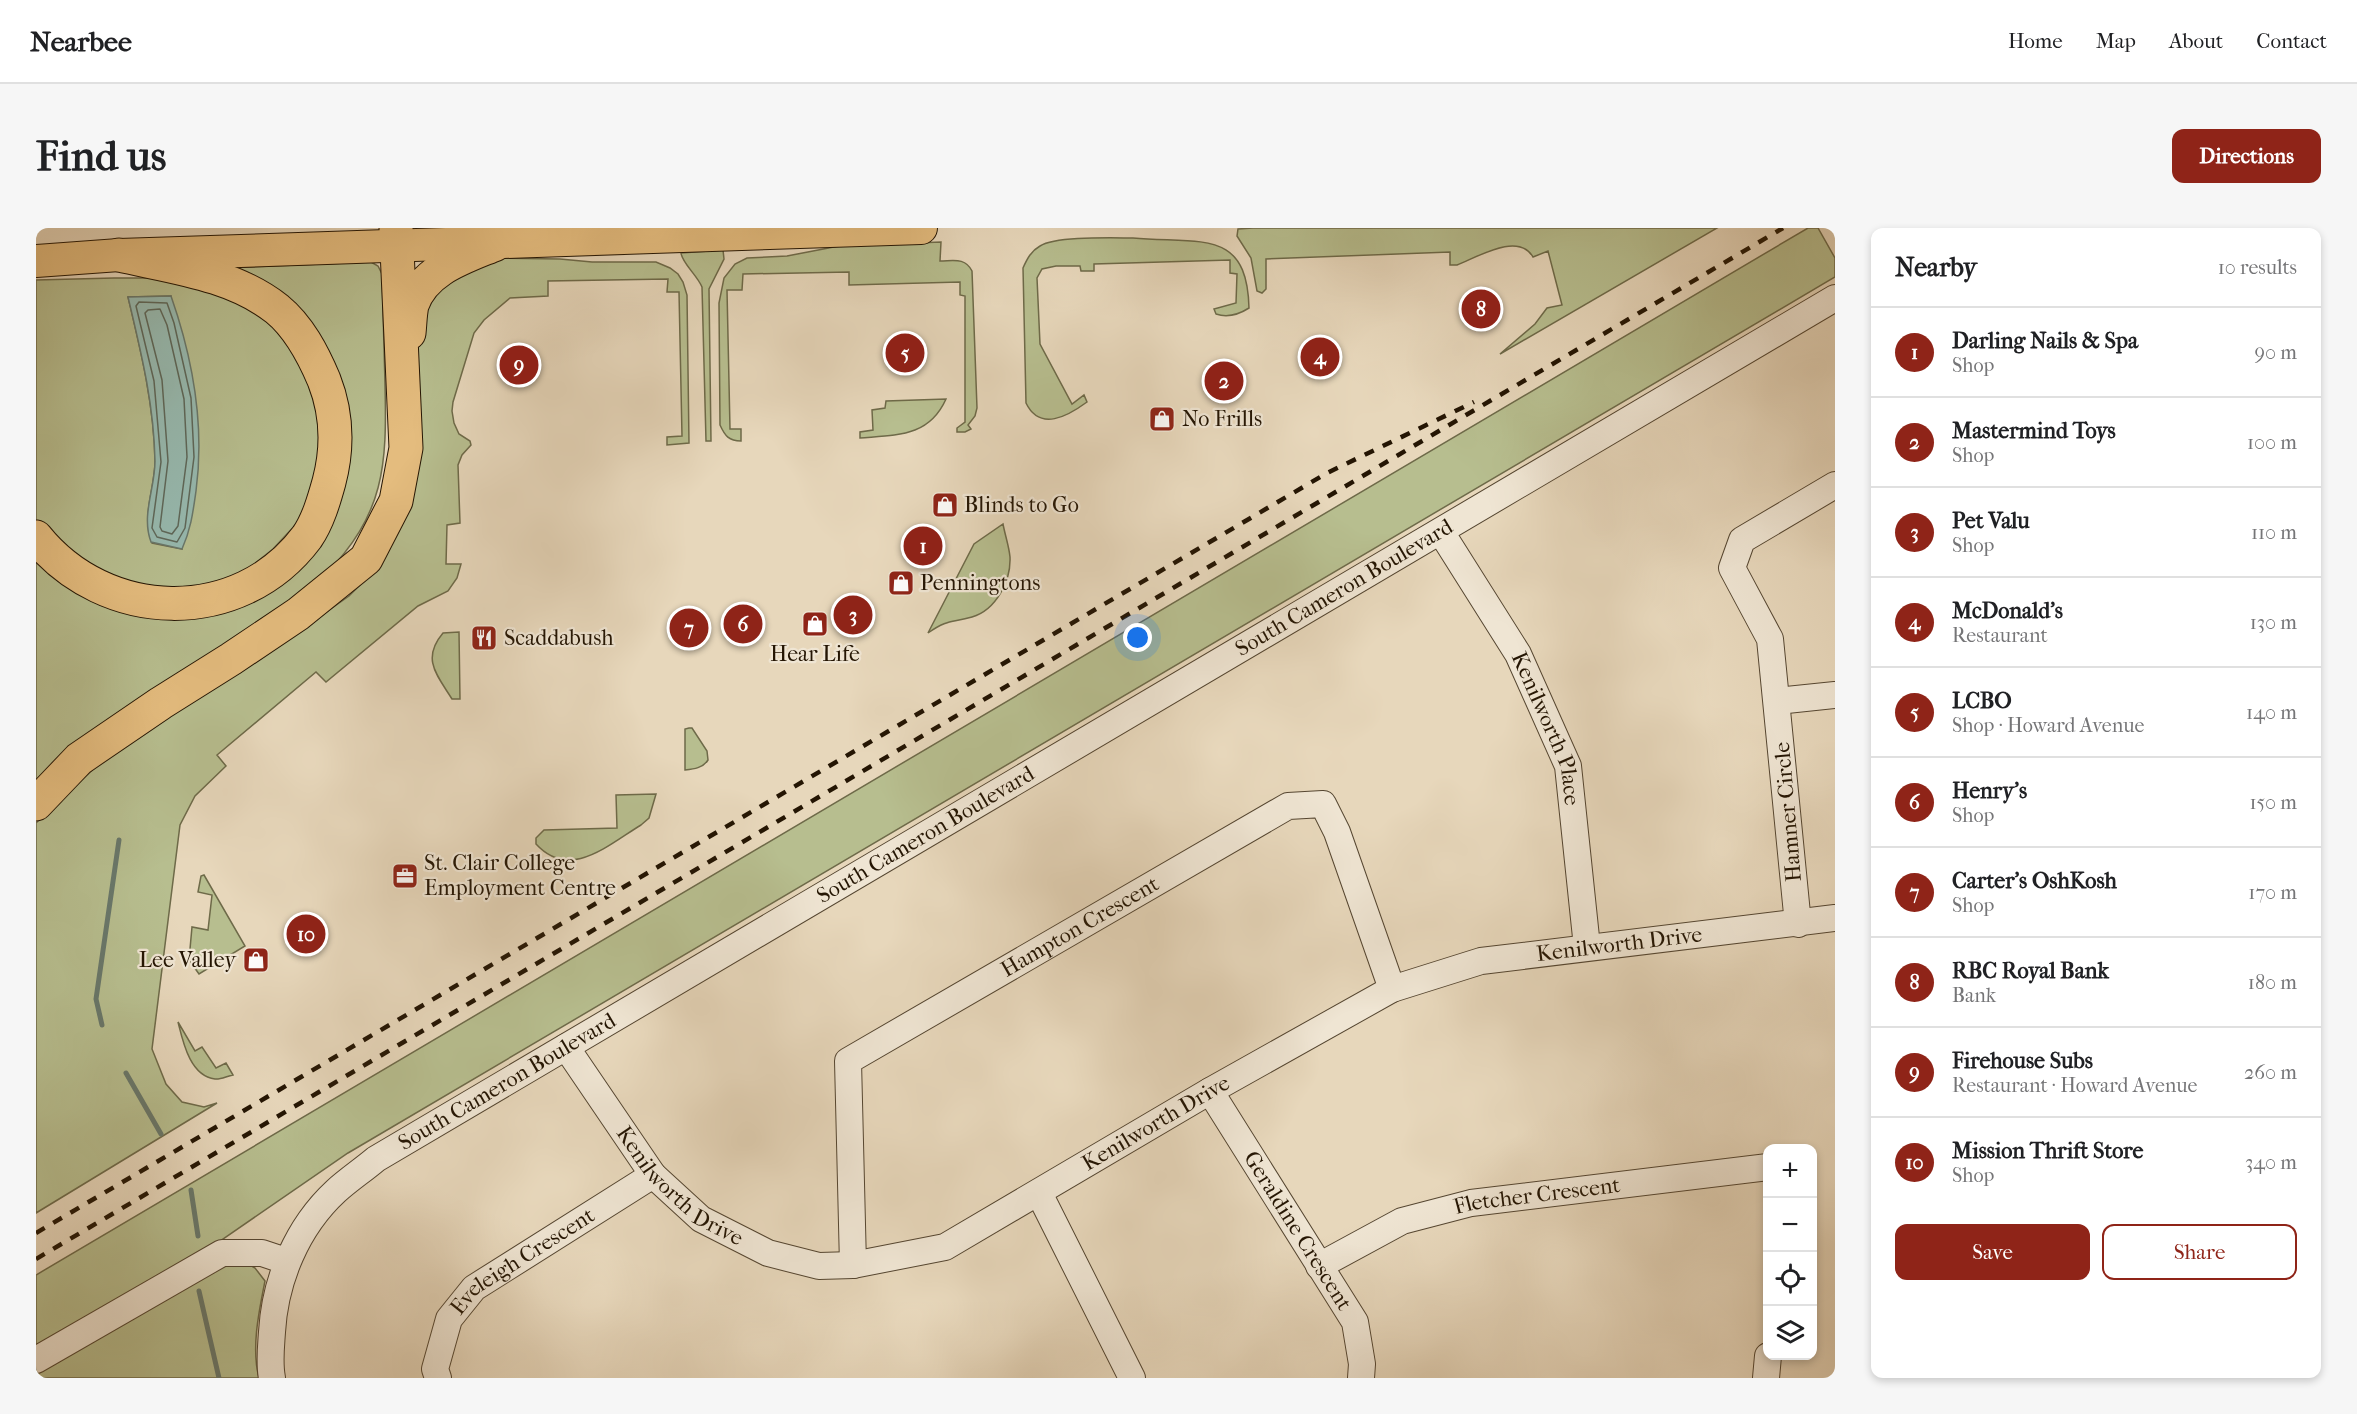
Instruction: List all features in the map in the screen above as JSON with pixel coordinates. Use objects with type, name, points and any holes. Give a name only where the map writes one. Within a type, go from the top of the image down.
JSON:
[{"type":"highway","points":[[36,804],[79,759],[160,703],[298,614],[366,559],[396,501],[406,448],[401,392],[396,238]]},
{"type":"highway","points":[[401,392],[412,305],[426,283],[443,267],[496,244]]},
{"type":"highway","points":[[36,537],[66,567],[89,582],[116,594],[144,602],[180,603],[229,596],[259,581],[284,562],[308,535],[324,501],[333,465],[335,434],[332,400],[315,359],[297,329],[277,309],[252,293],[220,279],[119,255]]},
{"type":"main road","points":[[36,261],[396,238],[496,244],[921,228]]},
{"type":"street","name":"South Cameron Boulevard","points":[[273,1378],[270,1368],[273,1310],[286,1261],[335,1191],[376,1159],[1835,298]]},
{"type":"street","name":"Hamner Circle","points":[[1798,924],[1770,639],[1732,568],[1742,540],[1835,485]]},
{"type":"street","name":"Kenilworth Place","points":[[1441,532],[1518,654],[1568,766],[1587,947]]},
{"type":"street","points":[[1777,700],[1835,695]]},
{"type":"street","name":"Hampton Crescent","points":[[853,1265],[848,1061],[1288,806],[1323,804],[1337,832],[1392,989]]},
{"type":"street","name":"Kenilworth Drive","points":[[566,1047],[653,1175],[700,1219],[768,1253],[819,1266],[853,1265],[945,1247],[1210,1091],[1392,989],[1481,962],[1587,947],[1835,918]]},
{"type":"street","name":"Geraldine Crescent","points":[[1210,1091],[1355,1322],[1362,1364],[1361,1378]]},
{"type":"street","name":"Fletcher Crescent","points":[[1319,1266],[1402,1221],[1471,1203],[1763,1167]]},
{"type":"street","name":"Eveleigh Crescent","points":[[438,1378],[435,1369],[449,1319],[474,1288],[653,1175]]},
{"type":"street","points":[[1039,1193],[1132,1378]]},
{"type":"street","points":[[36,1360],[222,1253],[262,1253],[286,1261]]},
{"type":"street","points":[[1766,1378],[1768,1360]]},
{"type":"green space","points":[[1717,228],[1500,354],[1535,324],[1547,308],[1562,305],[1548,251],[1533,257],[1526,250],[1517,246],[1507,246],[1457,265],[1450,265],[1450,252],[1266,259],[1266,289],[1262,293],[1257,291],[1251,258],[1237,236],[1238,229]]},
{"type":"green space","points":[[1808,228],[1818,228],[1835,258],[1835,277],[348,1153],[220,1241],[36,1350],[36,1275]]},
{"type":"green space","points":[[1085,238],[1199,242],[1216,245],[1229,252],[1240,264],[1246,282],[1249,308],[1229,316],[1216,314],[1214,309],[1236,303],[1237,274],[1230,273],[1230,260],[1094,264],[1094,271],[1081,271],[1080,266],[1056,266],[1042,269],[1037,278],[1040,344],[1072,404],[1084,395],[1087,402],[1055,419],[1039,417],[1026,403],[1023,268],[1026,261],[1034,250],[1048,243]]},
{"type":"green space","points":[[941,242],[940,261],[962,262],[972,271],[977,408],[975,416],[968,425],[971,429],[957,432],[957,428],[965,422],[965,296],[960,295],[960,282],[849,285],[849,272],[743,274],[742,290],[727,290],[730,429],[741,429],[741,441],[730,439],[726,435],[720,425],[719,303],[724,278],[735,264],[747,258],[787,256],[839,246]]},
{"type":"green space","points":[[723,250],[724,259],[709,289],[711,441],[706,441],[702,287],[681,253]]},
{"type":"green space","points":[[485,258],[656,262],[678,274],[687,295],[689,443],[667,445],[667,437],[682,436],[679,292],[667,292],[668,279],[548,281],[548,296],[510,298],[484,320],[474,333],[452,411],[459,434],[470,441],[471,445],[462,455],[458,465],[460,523],[447,525],[446,564],[461,564],[457,578],[448,591],[418,606],[326,682],[316,672],[217,755],[226,766],[195,796],[180,825],[152,1049],[166,1084],[182,1102],[204,1107],[217,1103],[36,1213],[36,823],[103,760],[318,618],[349,596],[374,571],[415,318],[430,289]]},
{"type":"green space","points":[[371,262],[378,266],[382,274],[385,440],[378,488],[371,510],[360,531],[324,576],[36,785],[36,558],[58,581],[100,605],[140,614],[302,555],[334,383],[226,268]]},
{"type":"green space","points":[[181,278],[261,311],[291,349],[311,387],[320,414],[322,447],[316,481],[300,520],[273,549],[242,574],[209,587],[139,590],[68,557],[36,520],[36,280]],"holes":[[[171,296],[182,549],[152,543],[149,533],[148,512],[155,461],[154,440],[146,378],[128,297]]]},
{"type":"green space","points":[[946,399],[931,421],[910,432],[860,438],[860,432],[873,430],[872,410],[885,408],[886,401]]},
{"type":"green space","points":[[1003,524],[1009,549],[1010,566],[1005,585],[995,601],[981,613],[945,623],[928,633],[974,544]]},
{"type":"green space","points":[[459,632],[460,699],[452,699],[437,674],[432,659],[436,642],[443,633]]},
{"type":"green space","points":[[692,728],[707,751],[708,760],[695,769],[685,770],[685,729]]},
{"type":"green space","points":[[656,794],[649,818],[615,842],[589,856],[575,860],[562,859],[549,855],[536,844],[536,838],[544,830],[617,828],[616,795]]},
{"type":"green space","points":[[204,875],[245,946],[199,974],[189,960],[192,927],[208,930],[212,895],[198,892],[201,876]]},
{"type":"green space","points":[[178,1022],[195,1051],[202,1047],[216,1068],[226,1063],[233,1075],[215,1079],[199,1072],[189,1057]]},
{"type":"green space","points":[[245,1262],[255,1268],[265,1281],[256,1342],[259,1378],[36,1378],[36,1370],[210,1269]]},
{"type":"water","points":[[171,296],[191,368],[198,416],[196,491],[190,527],[182,549],[151,542],[148,532],[147,522],[155,461],[154,440],[146,378],[128,297]]},
{"type":"waterway","points":[[102,1025],[96,999],[119,840]]},
{"type":"waterway","points":[[126,1073],[161,1134]]},
{"type":"waterway","points":[[191,1190],[198,1236]]},
{"type":"waterway","points":[[199,1291],[219,1378]]},
{"type":"railway","points":[[36,1259],[1783,228]]},
{"type":"railway","points":[[36,1233],[1327,473],[1474,402]]},
{"type":"place","name":"RBC Royal Bank","points":[[1481,309]]},
{"type":"place","name":"LCBO","points":[[905,353]]},
{"type":"place","name":"McDonald's","points":[[1320,357]]},
{"type":"place","name":"Firehouse Subs","points":[[519,365]]},
{"type":"place","name":"Mastermind Toys","points":[[1224,381]]},
{"type":"place","name":"No Frills","points":[[1162,419]]},
{"type":"place","name":"Blinds to Go","points":[[945,505]]},
{"type":"place","name":"Darling Nails & Spa","points":[[923,546]]},
{"type":"place","name":"Penningtons","points":[[901,583]]},
{"type":"place","name":"Pet Valu","points":[[853,615]]},
{"type":"place","name":"Henry's","points":[[743,624]]},
{"type":"place","name":"Hear Life","points":[[815,624]]},
{"type":"place","name":"Carter's OshKosh","points":[[689,628]]},
{"type":"place","name":"Scaddabush","points":[[484,638]]},
{"type":"place","name":"St. Clair College Employment Centre","points":[[405,876]]},
{"type":"place","name":"Mission Thrift Store","points":[[306,934]]},
{"type":"place","name":"Lee Valley","points":[[256,960]]}]
